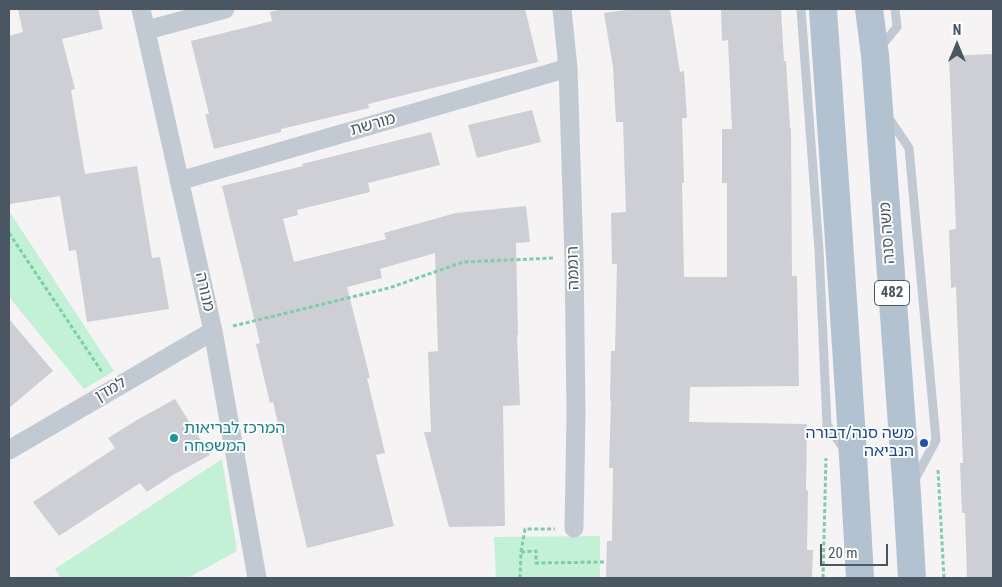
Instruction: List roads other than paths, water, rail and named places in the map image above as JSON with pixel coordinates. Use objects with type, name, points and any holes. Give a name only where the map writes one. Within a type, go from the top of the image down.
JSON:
[{"type":"main road","points":[[823,9],[830,258],[854,462],[860,578]]},
{"type":"main road","name":"משה סנה","points":[[869,9],[878,103],[912,578]]},
{"type":"street","name":"מנורה","points":[[141,9],[213,331],[257,578]]},
{"type":"street","points":[[147,30],[225,9]]},
{"type":"street","name":"רוממה","points":[[562,9],[568,68],[574,258],[576,413],[574,528]]},
{"type":"street","name":"מורשת","points":[[179,181],[568,68]]},
{"type":"street","name":"למדן","points":[[9,450],[213,331]]},
{"type":"lane","points":[[801,9],[830,258],[827,425],[854,462]]},
{"type":"lane","points":[[874,55],[897,28],[895,9]]},
{"type":"lane","points":[[878,103],[909,148],[936,440],[907,494]]},
{"type":"place","name":"המרכז לבריאות המשפחה","points":[[174,438]]},
{"type":"place","name":"משה סנה/דבורה הנביאה","points":[[924,443]]}]
